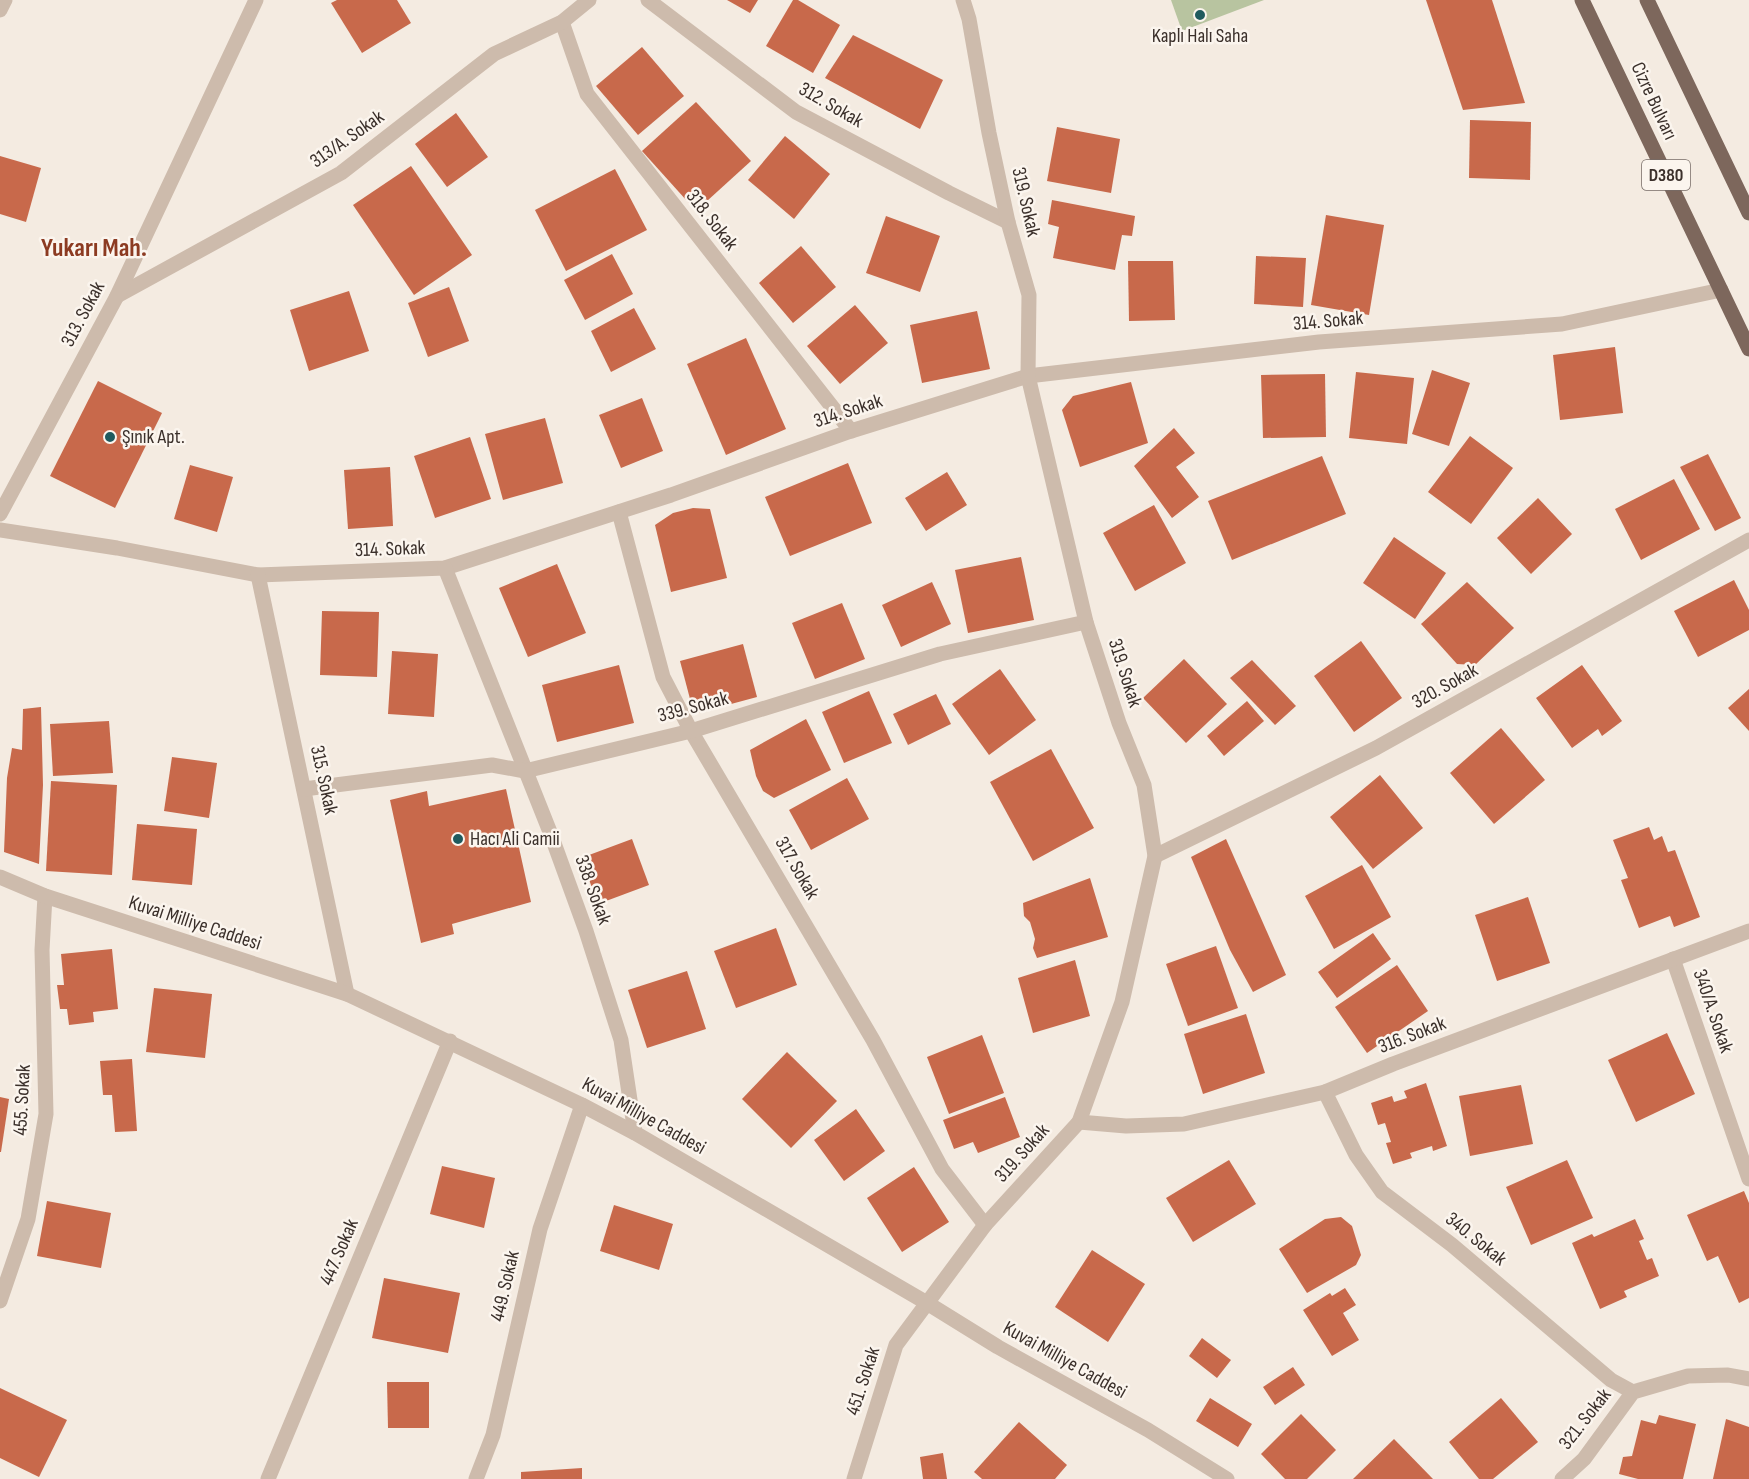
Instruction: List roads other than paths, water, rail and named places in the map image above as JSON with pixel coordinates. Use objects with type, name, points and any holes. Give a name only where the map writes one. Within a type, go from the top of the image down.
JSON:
[{"type":"main road","name":"Cizre Bulvarı","points":[[1582,0],[1749,349]]},
{"type":"main road","name":"Cizre Bulvarı","points":[[1647,0],[1749,213]]},
{"type":"street","points":[[0,10],[5,0]]},
{"type":"street","name":"313. Sokak","points":[[0,514],[117,296],[256,0]]},
{"type":"street","name":"313/A. Sokak","points":[[117,296],[341,172],[494,54],[562,22],[589,0]]},
{"type":"street","name":"312. Sokak","points":[[648,0],[796,112],[1008,222]]},
{"type":"street","name":"319. Sokak","points":[[927,1303],[985,1225],[1079,1122],[1122,1002],[1155,856],[1144,785],[1119,723],[1086,622],[1028,376],[1029,295],[1008,222],[989,133],[969,19],[963,0]]},
{"type":"street","name":"318. Sokak","points":[[562,22],[586,94],[851,431]]},
{"type":"street","name":"314. Sokak","points":[[0,530],[117,548],[258,575],[445,568],[619,512],[851,431],[1028,376],[1319,342],[1562,324],[1721,290]]},
{"type":"street","name":"317. Sokak","points":[[619,512],[663,677],[691,731],[873,1040],[942,1169],[985,1225]]},
{"type":"street","name":"320. Sokak","points":[[1155,856],[1376,748],[1749,540]]},
{"type":"street","name":"338. Sokak","points":[[445,568],[550,832],[586,931],[621,1040],[635,1133]]},
{"type":"street","name":"315. Sokak","points":[[258,575],[347,994]]},
{"type":"street","name":"339. Sokak","points":[[304,789],[492,765],[525,771],[691,731],[940,654],[1086,622]]},
{"type":"street","name":"Kuvai Milliye Caddesi","points":[[0,877],[45,896],[347,994],[582,1105],[635,1133],[927,1303],[998,1347],[1148,1430],[1227,1479]]},
{"type":"street","name":"455. Sokak","points":[[0,1301],[27,1219],[46,1114],[42,950],[45,896]]},
{"type":"street","name":"316. Sokak","points":[[1079,1122],[1126,1126],[1184,1124],[1325,1092],[1393,1064],[1749,931]]},
{"type":"street","name":"340/A. Sokak","points":[[1673,959],[1749,1179]]},
{"type":"street","name":"447. Sokak","points":[[268,1479],[450,1041]]},
{"type":"street","name":"340. Sokak","points":[[1325,1092],[1356,1155],[1382,1192],[1452,1245],[1611,1380],[1633,1392]]},
{"type":"street","name":"449. Sokak","points":[[476,1479],[493,1435],[540,1229],[582,1105]]},
{"type":"street","name":"451. Sokak","points":[[854,1479],[896,1345],[927,1303]]},
{"type":"street","name":"321. Sokak","points":[[1562,1479],[1584,1459],[1633,1392],[1688,1376],[1728,1375],[1749,1379]]},
{"type":"place","name":"Kaplı Halı Saha","points":[[1200,15]]},
{"type":"place","name":"Şınık Apt.","points":[[110,437]]},
{"type":"place","name":"Hacı Ali Camii","points":[[458,839]]},
{"type":"district","name":"Yukarı Mah.","points":[[94,248]]}]
